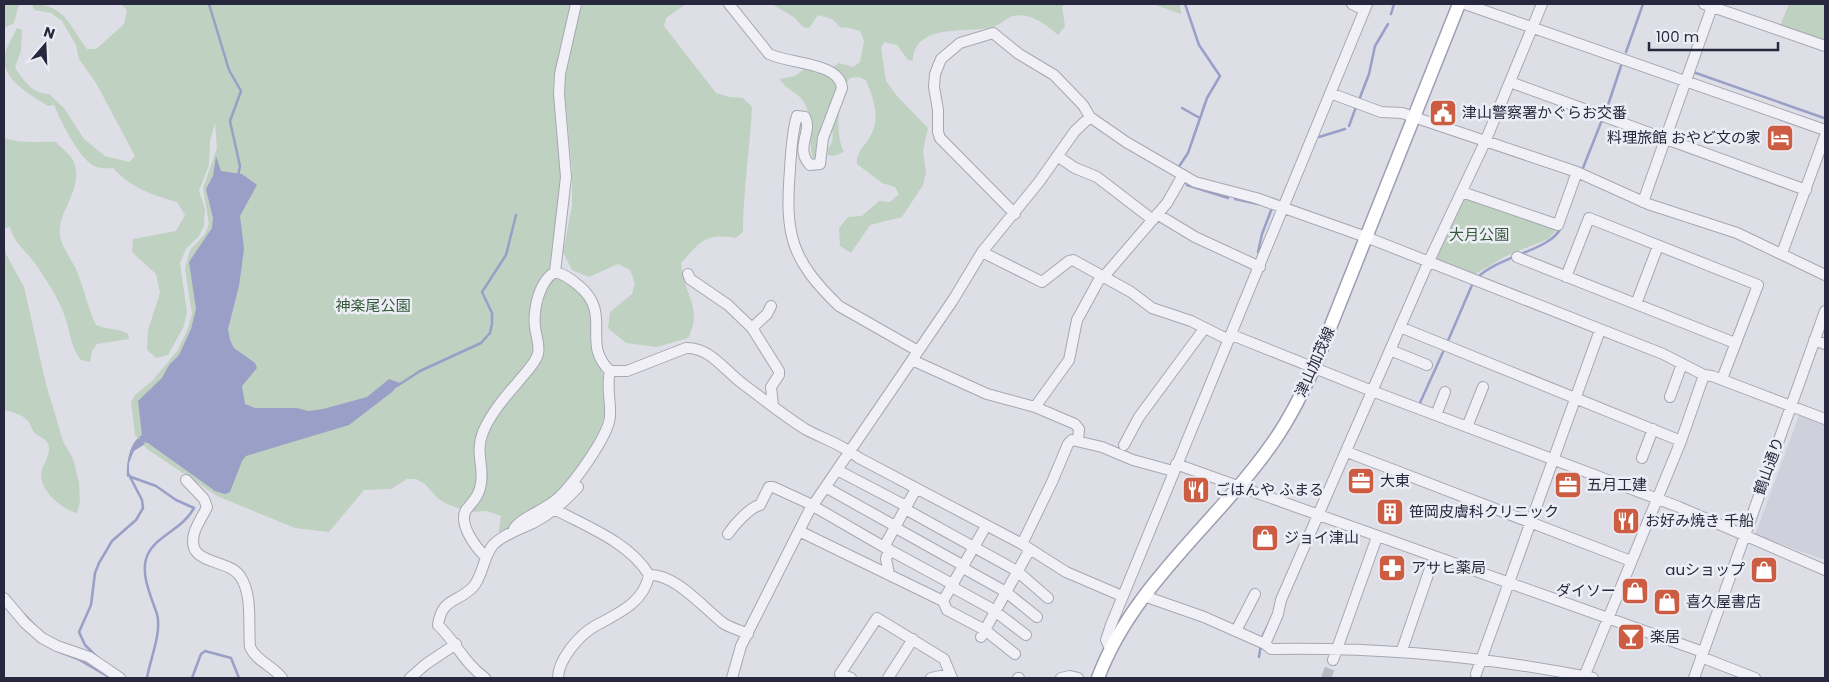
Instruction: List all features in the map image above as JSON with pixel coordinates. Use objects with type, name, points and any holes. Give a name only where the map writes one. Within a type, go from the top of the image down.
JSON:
[{"type":"main road","name":"津山加茂線","points":[[1098,678],[1111,650],[1144,596],[1273,442],[1302,395],[1459,4]]},
{"type":"street","points":[[486,557],[468,533],[464,520],[465,512],[475,501],[480,488],[482,476],[479,447],[483,432],[492,415],[538,354],[534,315],[544,283],[555,272],[566,177],[559,94],[560,74],[576,4]]},
{"type":"street","points":[[729,4],[770,54],[778,58],[823,69],[835,74],[841,80],[839,97],[823,138],[820,164],[810,165],[806,161],[803,148],[808,122],[805,116],[797,116],[787,210],[789,228],[795,250],[804,265],[839,306],[915,356],[987,394],[1035,407],[1075,424],[1079,429],[1078,441]]},
{"type":"street","points":[[1111,650],[1106,640],[1122,596],[1174,468],[1260,267],[1365,7],[1352,4]]},
{"type":"street","points":[[1465,4],[1825,130]]},
{"type":"street","points":[[1264,644],[1278,614],[1281,600],[1347,452],[1400,326],[1485,142],[1542,4]]},
{"type":"street","points":[[1643,202],[1686,80],[1709,5],[1825,46]]},
{"type":"street","points":[[1015,214],[940,138],[934,87],[935,74],[942,59],[960,42],[993,33],[1018,54],[1054,76],[1083,105],[1090,117],[1126,142],[1183,176],[1196,182],[1283,208],[1366,237],[1600,330],[1704,375],[1722,379],[1825,418]]},
{"type":"street","points":[[1510,82],[1806,190]]},
{"type":"street","points":[[1330,93],[1381,112],[1402,113],[1577,172],[1643,202],[1736,233],[1782,253],[1825,275]]},
{"type":"street","points":[[732,678],[741,646],[812,506],[852,452],[872,418],[915,356],[982,252],[1015,214],[1075,131],[1090,117]]},
{"type":"street","points":[[1782,253],[1825,136]]},
{"type":"street","points":[[1058,156],[1075,168],[1103,181],[1155,217],[1260,267]]},
{"type":"street","points":[[1462,192],[1558,225],[1577,172]]},
{"type":"street","points":[[1035,407],[1069,360],[1077,320],[1103,276],[1155,217],[1183,176]]},
{"type":"street","points":[[1566,277],[1589,218],[1758,285],[1722,379]]},
{"type":"street","points":[[1636,304],[1658,246]]},
{"type":"street","points":[[982,252],[1042,282],[1068,261],[1073,260],[1131,292],[1152,308],[1191,321],[1204,329],[1314,368],[1658,498],[1825,570]]},
{"type":"street","points":[[1517,257],[1735,343]]},
{"type":"street","points":[[555,272],[573,280],[593,300],[596,308],[595,337],[598,352],[604,365],[610,371],[627,371],[686,348],[695,348],[714,358],[730,375],[805,428],[1026,547],[1079,579],[1122,596]]},
{"type":"street","points":[[688,274],[690,280],[728,305],[752,328],[779,371],[779,375],[771,387],[773,406]]},
{"type":"street","points":[[752,328],[767,314],[771,306]]},
{"type":"street","name":"鶴山通り","points":[[1694,678],[1825,311]]},
{"type":"street","points":[[1400,326],[1681,441]]},
{"type":"street","points":[[1124,444],[1139,416],[1204,329]]},
{"type":"street","points":[[1476,674],[1600,330]]},
{"type":"street","points":[[1814,340],[1825,344]]},
{"type":"street","points":[[1390,350],[1427,364]]},
{"type":"street","points":[[1670,397],[1682,364]]},
{"type":"street","points":[[513,531],[521,520],[534,515],[559,497],[601,440],[610,418],[608,380],[610,371]]},
{"type":"street","points":[[1144,596],[1204,617],[1271,649],[1338,648],[1402,650],[1472,658],[1481,661],[1588,677],[1608,619],[1681,441],[1704,375]]},
{"type":"street","points":[[1467,427],[1483,387]]},
{"type":"street","points":[[1436,415],[1445,392]]},
{"type":"street","points":[[1642,458],[1653,429]]},
{"type":"street","points":[[983,634],[1017,572],[1068,444],[1072,440],[1109,449],[1133,460],[1174,468],[1236,487],[1608,619],[1702,655],[1755,678]]},
{"type":"street","points":[[1347,452],[1632,561]]},
{"type":"street","points":[[839,471],[1017,572],[1048,598]]},
{"type":"street","points":[[186,480],[204,499],[207,507],[193,536],[193,544],[197,552],[210,562],[235,570],[240,576],[246,596],[250,647],[253,653],[282,678]]},
{"type":"street","points":[[485,678],[470,665],[456,644],[438,624],[440,614],[444,606],[472,588],[493,546],[513,531],[556,510],[578,487]]},
{"type":"street","points":[[728,534],[755,506],[760,505],[769,487],[812,506],[953,586],[995,611],[1026,635]]},
{"type":"street","points":[[826,488],[895,526],[1006,592],[1037,617]]},
{"type":"street","points":[[888,574],[886,548],[895,526],[916,489]]},
{"type":"street","points":[[556,510],[622,547],[641,564],[648,575]]},
{"type":"street","points":[[943,601],[986,526]]},
{"type":"street","points":[[799,531],[943,601],[947,610],[1015,654]]},
{"type":"street","points":[[1332,660],[1338,648],[1377,537]]},
{"type":"street","points":[[1402,650],[1434,557]]},
{"type":"street","points":[[648,575],[659,574],[688,593],[722,622],[748,634]]},
{"type":"street","points":[[558,678],[562,660],[581,638],[595,626],[610,620],[632,604],[648,575]]},
{"type":"street","points":[[1236,631],[1255,594]]},
{"type":"street","points":[[4,598],[25,622],[50,642],[89,657],[120,678]]},
{"type":"street","points":[[850,678],[843,677],[840,674],[878,618],[944,658],[951,676],[931,678]]},
{"type":"street","points":[[888,678],[913,639]]},
{"type":"street","points":[[410,678],[426,664],[456,644]]},
{"type":"street","points":[[1061,678],[1078,678]]},
{"type":"shaded area","points":[[1800,413],[1825,422],[1825,560],[1755,535]]},
{"type":"green space","points":[[4,4],[19,4],[14,23],[4,28]]},
{"type":"green space","name":"神楽尾公園","points":[[32,4],[43,5],[59,12],[66,18],[87,49],[96,49],[124,24],[127,10],[121,4],[686,4],[666,18],[664,26],[716,93],[729,97],[743,98],[752,107],[743,232],[736,238],[717,237],[704,240],[681,263],[694,318],[688,338],[657,347],[626,343],[608,328],[610,312],[632,294],[635,283],[630,270],[618,264],[589,277],[572,270],[563,252],[572,206],[572,168],[563,77],[555,73],[553,87],[563,161],[553,258],[548,272],[553,279],[562,280],[577,288],[590,303],[599,364],[606,392],[604,417],[595,440],[564,490],[498,537],[501,516],[487,511],[468,512],[445,503],[437,498],[425,484],[416,479],[407,479],[391,489],[364,490],[329,532],[295,528],[217,496],[147,449],[135,435],[131,402],[135,395],[153,380],[177,351],[187,331],[192,314],[185,269],[190,250],[205,234],[209,224],[203,188],[217,148],[215,123],[210,141],[209,165],[199,191],[205,209],[204,226],[199,236],[186,249],[180,263],[187,312],[184,326],[168,355],[156,358],[147,350],[148,330],[160,293],[156,274],[132,252],[133,239],[176,231],[185,215],[177,202],[142,190],[127,181],[113,168],[99,168],[91,164],[72,140],[54,105],[48,106],[25,91],[12,78],[7,71],[5,53],[17,28],[22,30],[21,51],[15,67],[24,81],[38,92],[49,94],[64,108],[84,139],[105,156],[129,162],[135,156],[96,83],[79,59],[76,45],[62,21],[51,13],[34,10]]},
{"type":"green space","points":[[772,4],[1065,4],[1062,7],[1065,26],[1058,35],[1032,18],[1019,15],[1013,16],[993,27],[932,35],[922,40],[916,49],[913,61],[908,60],[897,45],[884,42],[881,48],[886,81],[897,96],[928,128],[923,151],[926,172],[923,185],[902,217],[870,225],[851,253],[840,246],[839,228],[848,217],[862,216],[879,201],[890,202],[899,194],[895,187],[882,183],[857,164],[858,154],[872,132],[876,117],[874,103],[866,80],[859,77],[850,78],[842,93],[839,114],[839,136],[844,152],[834,156],[828,155],[827,149],[833,137],[831,123],[817,157],[813,158],[809,117],[805,104],[780,79],[795,76],[806,68],[827,71],[839,63],[853,67],[860,62],[864,41],[860,31],[845,27],[841,28],[832,19],[818,15],[809,28],[803,27],[795,18]]},
{"type":"green space","points":[[1153,4],[1180,4],[1181,14]]},
{"type":"green space","points":[[1789,4],[1825,4],[1825,42],[1780,26]]},
{"type":"green space","points":[[4,138],[23,142],[56,142],[73,159],[76,182],[62,218],[60,227],[61,241],[76,269],[96,325],[124,332],[128,334],[129,339],[97,344],[92,351],[90,362],[81,360],[74,349],[63,312],[48,283],[17,242],[10,227],[4,228]]},
{"type":"green space","name":"大月公園","points":[[1467,197],[1557,229],[1548,239],[1506,256],[1472,276],[1437,262],[1434,258],[1462,199]]},
{"type":"green space","points":[[4,242],[6,254],[24,287],[46,384],[63,441],[73,459],[79,482],[80,502],[77,513],[64,507],[51,497],[43,483],[42,469],[49,450],[47,442],[35,433],[26,419],[4,410]]},
{"type":"water","points":[[216,156],[221,171],[242,174],[257,185],[240,216],[244,249],[239,286],[228,329],[234,348],[255,363],[257,368],[242,386],[245,404],[255,408],[297,408],[308,411],[323,409],[367,397],[389,379],[400,383],[392,392],[349,425],[246,456],[242,461],[230,492],[225,494],[215,491],[148,443],[143,442],[145,444],[134,451],[129,463],[129,476],[127,477],[130,451],[135,441],[138,438],[140,440],[139,437],[142,435],[138,401],[162,378],[169,365],[179,355],[191,329],[196,309],[189,262],[212,228],[213,218],[206,189],[213,176]]},
{"type":"waterway","points":[[209,4],[229,70],[241,91],[230,121],[240,166],[238,176]]},
{"type":"waterway","points":[[1178,168],[1188,153],[1207,98],[1220,76],[1199,45],[1185,4]]},
{"type":"waterway","points":[[1391,14],[1394,4]]},
{"type":"waterway","points":[[1626,52],[1643,4]]},
{"type":"waterway","points":[[1359,100],[1369,74],[1375,46],[1388,24]]},
{"type":"waterway","points":[[1605,114],[1621,66]]},
{"type":"waterway","points":[[1693,72],[1824,118]]},
{"type":"waterway","points":[[1349,126],[1356,107]]},
{"type":"waterway","points":[[1182,108],[1198,117]]},
{"type":"waterway","points":[[1583,168],[1602,120]]},
{"type":"waterway","points":[[1319,137],[1345,129]]},
{"type":"waterway","points":[[1187,185],[1228,198]]},
{"type":"waterway","points":[[1235,199],[1258,204]]},
{"type":"waterway","points":[[1258,252],[1262,234],[1272,208]]},
{"type":"waterway","points":[[397,386],[420,371],[481,343],[490,333],[492,313],[482,292],[506,255],[516,215]]},
{"type":"waterway","points":[[1477,278],[1486,270],[1547,242],[1556,235],[1561,227]]},
{"type":"waterway","points":[[1447,343],[1472,285]]},
{"type":"waterway","points":[[1419,405],[1443,352]]},
{"type":"waterway","points":[[97,657],[85,645],[79,632],[91,605],[95,573],[99,563],[112,541],[136,520],[143,508],[142,500],[128,473]]},
{"type":"waterway","points":[[131,477],[156,486],[176,500],[194,508],[183,522],[157,542],[148,554],[146,561],[145,576],[158,621],[157,638],[147,678]]},
{"type":"waterway","points":[[24,614],[36,627]]},
{"type":"waterway","points":[[1261,639],[1270,621]]},
{"type":"waterway","points":[[38,641],[55,650]]},
{"type":"waterway","points":[[1259,657],[1261,644]]},
{"type":"waterway","points":[[192,678],[201,654],[205,651],[231,658],[239,678]]},
{"type":"waterway","points":[[60,652],[78,659],[107,676]]},
{"type":"tunnel","points":[[1326,678],[1333,660]]},
{"type":"place","name":"津山警察署かぐらお交番","points":[[1443,113]]},
{"type":"place","name":"料理旅館 おやど文の家","points":[[1780,138]]},
{"type":"place","name":"大東","points":[[1361,481]]},
{"type":"place","name":"五月工建","points":[[1568,485]]},
{"type":"place","name":"ごはんや ふまる","points":[[1196,490]]},
{"type":"place","name":"笹岡皮膚科クリニック","points":[[1390,512]]},
{"type":"place","name":"お好み焼き 千船","points":[[1626,521]]},
{"type":"place","name":"ジョイ津山","points":[[1265,538]]},
{"type":"place","name":"アサヒ薬局","points":[[1392,568]]},
{"type":"place","name":"auショップ","points":[[1764,570]]},
{"type":"place","name":"ダイソー","points":[[1635,591]]},
{"type":"place","name":"喜久屋書店","points":[[1667,602]]},
{"type":"place","name":"楽居","points":[[1631,637]]}]
